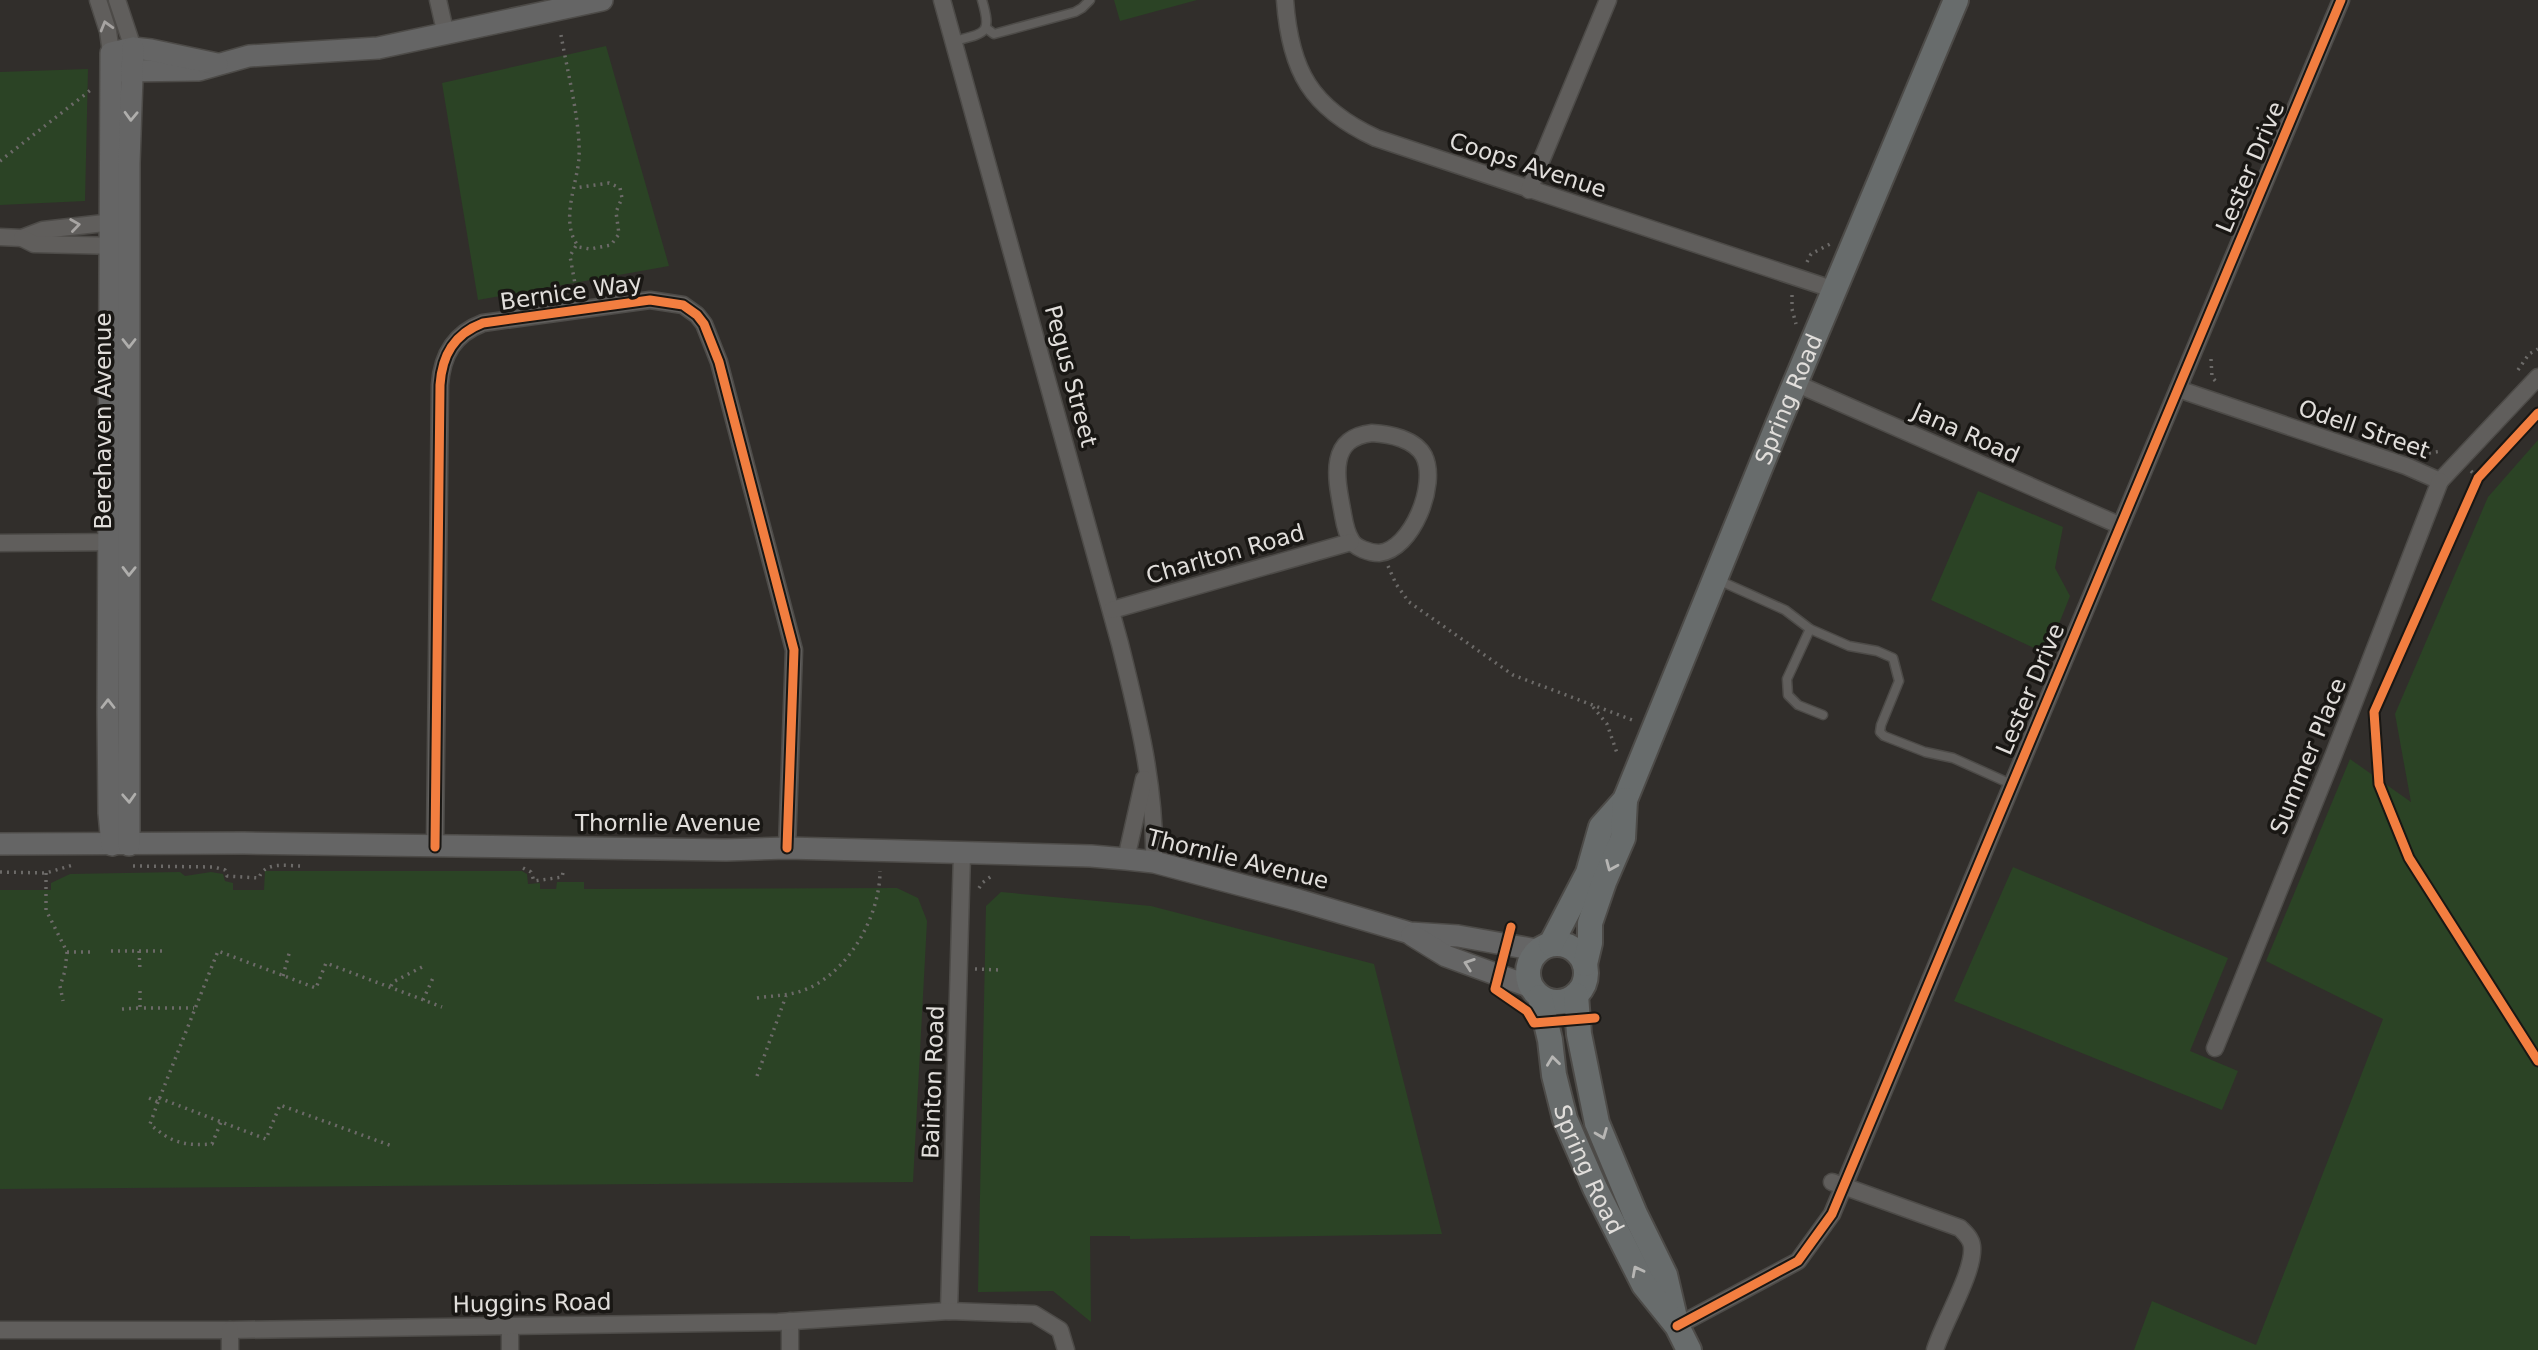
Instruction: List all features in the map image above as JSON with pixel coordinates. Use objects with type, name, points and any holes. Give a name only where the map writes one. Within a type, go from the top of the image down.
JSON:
[{"type":"main road","points":[[106,70],[199,70],[249,56],[378,48],[602,0]]},
{"type":"main road","name":"Spring Road","points":[[1677,1326],[1665,1275],[1635,1214],[1597,1123],[1578,1034],[1577,995],[1586,981],[1585,964],[1590,943],[1590,923],[1623,838],[1625,800],[1795,383],[1956,0]]},
{"type":"main road","points":[[106,70],[133,48],[217,64]]},
{"type":"main road","name":"Berehaven Avenue","points":[[121,845],[119,246],[129,163],[133,48]]},
{"type":"main road","name":"Berehaven Avenue","points":[[106,70],[120,222]]},
{"type":"main road","name":"Spring Road","points":[[1625,800],[1601,827],[1588,873],[1544,947],[1528,968],[1550,1040],[1554,1075],[1565,1119],[1595,1188],[1644,1285],[1677,1326],[1689,1350]]},
{"type":"main road","name":"Thornlie Avenue","points":[[0,844],[788,849],[1126,859],[1154,862],[1410,933],[1544,947]]},
{"type":"main road","name":"Thornlie Avenue","points":[[1410,933],[1446,956],[1535,992]]},
{"type":"main road","points":[[1544,947],[1560,943],[1576,950],[1585,964]]},
{"type":"main road","points":[[1535,992],[1559,1002],[1577,995]]},
{"type":"street","name":"Berehaven Avenue","points":[[99,0],[108,31],[106,70]]},
{"type":"street","name":"Berehaven Avenue","points":[[117,0],[133,48]]},
{"type":"street","points":[[438,0],[446,35]]},
{"type":"street","name":"Pegus Street","points":[[942,0],[1112,610],[1142,731],[1155,836],[1154,862]]},
{"type":"street","name":"Coops Avenue","points":[[1285,0],[1287,28],[1302,75],[1317,98],[1344,122],[1376,138],[1835,290]]},
{"type":"street","points":[[1529,190],[1608,0]]},
{"type":"street","name":"Lester Drive","points":[[1677,1326],[1798,1261],[1832,1214],[1838,1184],[2011,783],[2341,0]]},
{"type":"street","points":[[0,237],[22,237],[43,230],[120,222]]},
{"type":"street","points":[[22,237],[34,244],[119,246]]},
{"type":"street","name":"Bernice Way","points":[[435,847],[440,385],[444,357],[457,339],[483,323],[650,300],[675,302],[689,309],[704,324],[712,341],[770,553],[794,650],[788,849]]},
{"type":"street","name":"Odell Street","points":[[2178,389],[2406,466],[2440,481],[2538,377]]},
{"type":"street","name":"Jana Road","points":[[1795,383],[2119,525]]},
{"type":"street","points":[[1385,433],[1403,439],[1420,450],[1424,457],[1427,485],[1421,507],[1407,535],[1395,547],[1382,552],[1363,550],[1351,542],[1345,524],[1337,476],[1339,454],[1349,441],[1363,434],[1385,433]]},
{"type":"street","name":"Summer Place","points":[[2215,1048],[2334,754],[2440,481]]},
{"type":"street","points":[[0,543],[119,542]]},
{"type":"street","name":"Charlton Road","points":[[1112,610],[1351,542]]},
{"type":"street","name":"Pegus Street","points":[[1126,859],[1147,766]]},
{"type":"street","name":"Bainton Road","points":[[949,1311],[962,854]]},
{"type":"street","points":[[1838,1184],[1960,1228],[1970,1238],[1972,1247],[1969,1269],[1935,1350]]},
{"type":"street","name":"Huggins Road","points":[[0,1330],[230,1330],[790,1321],[949,1311],[1034,1314],[1060,1330],[1066,1350]]},
{"type":"street","points":[[790,1321],[790,1350]]},
{"type":"street","points":[[510,1326],[510,1350]]},
{"type":"street","points":[[230,1330],[230,1350]]},
{"type":"lane","points":[[954,41],[977,35],[986,28],[988,19],[982,0]]},
{"type":"lane","points":[[986,28],[995,33],[1011,30],[1074,12],[1090,0]]},
{"type":"lane","points":[[1715,579],[1785,610],[1810,629],[1849,646],[1877,651],[1893,658],[1899,681],[1880,732],[1884,736],[1926,752],[1953,758],[2011,783]]},
{"type":"lane","points":[[1810,629],[1787,679],[1788,695],[1798,705],[1823,715]]},
{"type":"path","points":[[561,35],[579,145],[570,218],[577,244],[570,256],[578,301]]},
{"type":"path","points":[[0,161],[106,70]]},
{"type":"path","points":[[575,188],[609,183],[617,186],[622,195],[616,212],[619,228],[616,241],[607,247],[590,249],[577,244]]},
{"type":"path","points":[[2515,374],[2529,354],[2538,349]]},
{"type":"path","points":[[2193,353],[2211,358],[2212,377],[2222,388]]},
{"type":"path","points":[[2416,454],[2441,452],[2449,446]]},
{"type":"path","points":[[2472,491],[2486,469]]},
{"type":"path","points":[[1382,552],[1396,584],[1409,602],[1513,675],[1635,721]]},
{"type":"path","points":[[1590,705],[1607,724],[1619,757]]},
{"type":"path","points":[[189,844],[191,867]]},
{"type":"path","points":[[757,998],[786,996],[814,986],[851,953],[859,940],[880,885],[880,869]]},
{"type":"path","points":[[46,873],[46,910],[67,952],[60,986],[62,1001]]},
{"type":"path","points":[[977,893],[990,875],[1001,874]]},
{"type":"path","points":[[283,976],[290,950]]},
{"type":"path","points":[[111,951],[162,951]]},
{"type":"path","points":[[139,951],[139,970]]},
{"type":"path","points":[[221,1122],[212,1144],[188,1146],[163,1135],[150,1124],[218,951],[316,988],[326,964],[442,1007]]},
{"type":"path","points":[[67,952],[90,952]]},
{"type":"path","points":[[391,987],[393,982],[424,966]]},
{"type":"path","points":[[973,969],[1000,970]]},
{"type":"path","points":[[423,999],[433,978]]},
{"type":"path","points":[[140,991],[140,1008]]},
{"type":"path","points":[[757,1076],[786,996]]},
{"type":"path","points":[[122,1009],[194,1008]]},
{"type":"path","points":[[149,1098],[266,1139],[281,1105],[392,1146]]},
{"type":"green space","points":[[1114,0],[1197,0],[1120,21]]},
{"type":"green space","points":[[606,46],[669,266],[478,300],[442,83]]},
{"type":"green space","points":[[88,69],[85,201],[0,205],[0,72]]},
{"type":"green space","points":[[2538,440],[2538,1350],[2134,1350],[2152,1301],[2256,1345],[2383,1019],[2266,961],[2350,759],[2411,802],[2395,714],[2488,497]]},
{"type":"green space","points":[[1978,491],[2063,527],[2055,568],[2070,596],[2047,654],[1931,600]]},
{"type":"green space","points":[[2013,867],[2228,958],[2190,1051],[2238,1071],[2222,1110],[1954,1001]]},
{"type":"green space","points":[[265,871],[522,871],[527,874],[528,884],[540,883],[540,889],[556,889],[557,882],[584,882],[584,889],[897,888],[918,898],[927,921],[913,1182],[0,1189],[0,890],[51,890],[51,883],[70,874],[180,872],[185,876],[211,872],[223,874],[225,881],[233,883],[233,890],[264,890]]},
{"type":"green space","points":[[1001,892],[1151,906],[1374,964],[1442,1234],[1130,1239],[1130,1236],[1090,1236],[1091,1322],[1053,1291],[978,1292],[986,906]]},
{"type":"cycle path","points":[[1677,1326],[1798,1261],[1832,1214],[2341,0]]},
{"type":"cycle path","points":[[435,847],[440,385],[443,364],[457,340],[483,323],[650,300],[683,305],[704,324],[719,362],[794,650],[787,848]]},
{"type":"cycle path","points":[[2538,413],[2478,478],[2374,712],[2379,784],[2409,858],[2538,1061]]},
{"type":"cycle path","points":[[1511,927],[1495,989],[1527,1011],[1534,1023],[1595,1018]]}]
